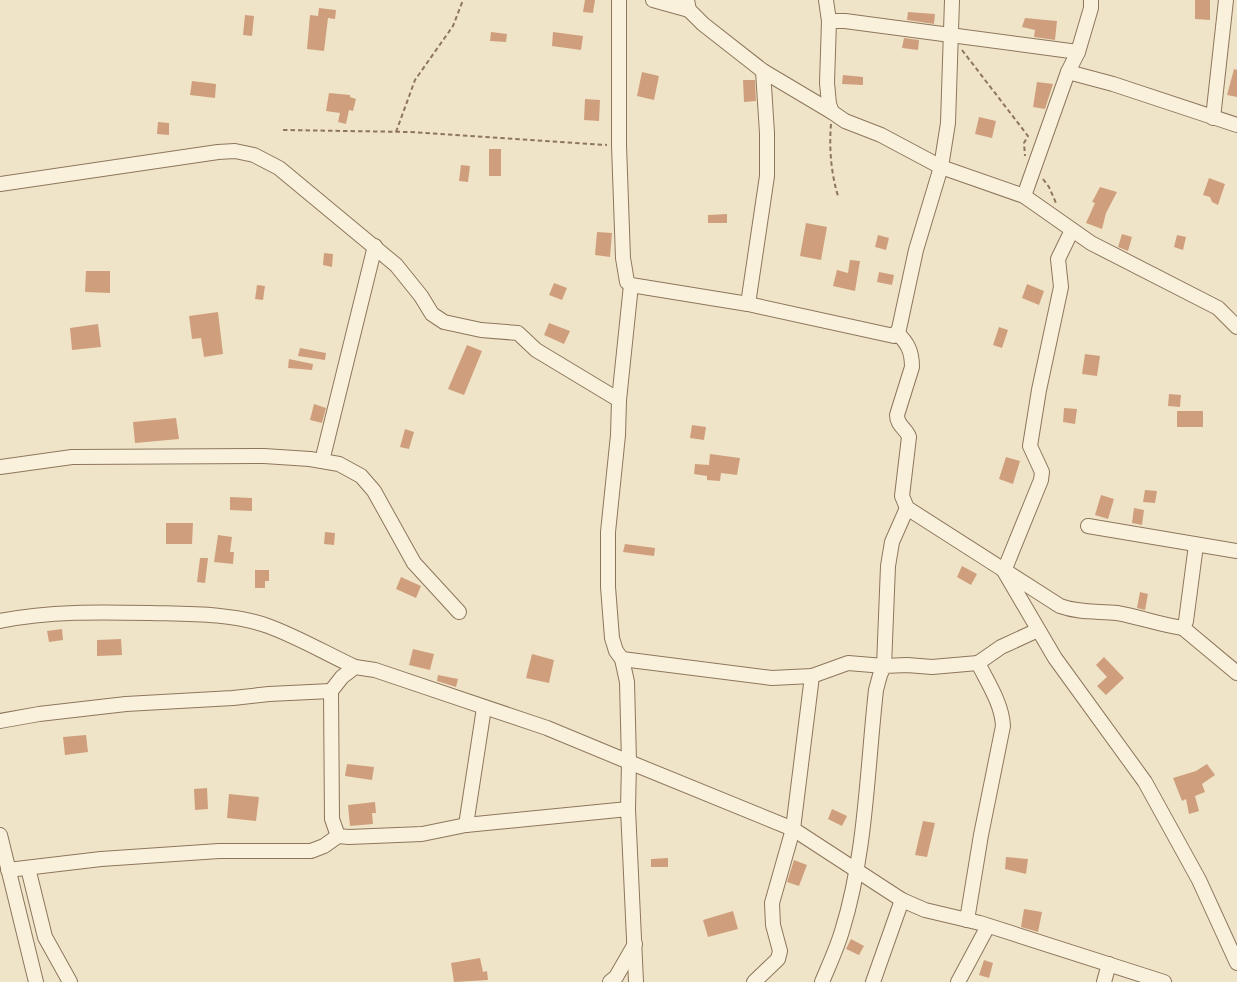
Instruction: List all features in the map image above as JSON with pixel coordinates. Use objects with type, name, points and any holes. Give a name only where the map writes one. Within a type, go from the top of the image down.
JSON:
[{"type":"street","points":[[619,0],[619,145],[624,266],[625,276],[631,285],[608,532],[608,587],[612,638],[627,682],[629,762],[627,809],[636,982]]},
{"type":"street","points":[[653,0],[688,5],[703,24],[763,71],[832,112],[941,167],[1024,196],[1091,243],[1218,308],[1237,327]]},
{"type":"street","points":[[826,0],[829,21],[827,83],[832,112]]},
{"type":"street","points":[[631,285],[748,304],[894,336],[897,333],[916,250],[941,167],[948,123],[952,0]]},
{"type":"street","points":[[1024,196],[1068,72],[1078,52],[1091,0]]},
{"type":"street","points":[[1213,118],[1226,0]]},
{"type":"street","points":[[829,21],[950,34],[1078,52]]},
{"type":"street","points":[[748,304],[767,176],[763,71]]},
{"type":"street","points":[[1068,72],[1237,125]]},
{"type":"street","points":[[0,184],[207,153],[235,151],[254,156],[279,168],[375,246],[396,265],[432,314],[444,322],[481,330],[518,333],[536,350],[619,400]]},
{"type":"street","points":[[1004,571],[1041,480],[1042,472],[1030,446],[1039,390],[1061,287],[1058,259],[1072,230]]},
{"type":"street","points":[[322,461],[375,246]]},
{"type":"street","points":[[897,333],[905,340],[912,359],[912,367],[897,415],[897,421],[908,432],[909,437],[902,496],[907,508],[1060,606],[1071,610],[1118,614],[1183,628],[1237,673]]},
{"type":"street","points":[[0,467],[72,457],[264,456],[339,464],[361,476],[374,491],[414,563],[459,612]]},
{"type":"street","points":[[822,982],[842,930],[855,871],[865,805],[876,690],[885,666],[892,542],[907,508]]},
{"type":"street","points":[[1088,526],[1237,551]]},
{"type":"street","points":[[1183,628],[1186,621],[1196,545]]},
{"type":"street","points":[[1004,571],[1055,658],[1145,782],[1199,879],[1237,963]]},
{"type":"street","points":[[0,621],[52,614],[94,612],[235,618],[268,626],[355,667],[375,670],[547,728],[793,829],[902,900],[925,910],[988,926],[1164,982]]},
{"type":"street","points":[[621,659],[772,678],[812,676],[848,663],[885,666],[907,664],[932,668],[978,663],[1001,647],[1038,630]]},
{"type":"street","points":[[967,920],[981,835],[1004,726],[1003,718],[978,663]]},
{"type":"street","points":[[338,836],[332,819],[331,691],[342,677],[355,667]]},
{"type":"street","points":[[754,982],[778,959],[780,951],[773,925],[772,903],[793,829],[812,676]]},
{"type":"street","points":[[0,721],[126,704],[331,691]]},
{"type":"street","points":[[466,825],[484,708]]},
{"type":"street","points":[[4,862],[28,868],[101,859],[219,851],[311,850],[324,846],[338,836],[422,834],[466,825],[627,809]]},
{"type":"street","points":[[0,835],[4,862],[36,982]]},
{"type":"street","points":[[28,868],[45,937],[70,982]]},
{"type":"street","points":[[873,982],[902,900]]},
{"type":"street","points":[[958,982],[988,926]]},
{"type":"street","points":[[610,982],[616,977],[634,944]]},
{"type":"street","points":[[1104,982],[1109,964]]},
{"type":"path","points":[[396,132],[415,80],[453,26],[463,0]]},
{"type":"path","points":[[950,34],[1028,136],[1024,143],[1024,155],[1049,187],[1057,207]]},
{"type":"path","points":[[832,112],[830,140],[832,175],[838,196]]},
{"type":"path","points":[[283,130],[396,132],[619,145]]},
{"type":"building","points":[[585,0],[595,0],[593,13],[583,12]]},
{"type":"building","points":[[1195,0],[1210,0],[1210,20],[1195,19]]},
{"type":"building","points":[[319,8],[336,10],[335,19],[328,18],[324,51],[307,49],[310,15],[318,16]]},
{"type":"building","points":[[908,12],[935,14],[934,24],[907,20]]},
{"type":"building","points":[[245,15],[254,16],[252,36],[243,35]]},
{"type":"building","points":[[1025,18],[1057,21],[1055,40],[1034,37],[1035,30],[1022,27]]},
{"type":"building","points":[[491,32],[507,34],[506,42],[490,41]]},
{"type":"building","points":[[553,32],[583,36],[581,50],[552,46]]},
{"type":"building","points":[[904,38],[919,40],[918,50],[902,48]]},
{"type":"building","points":[[1234,69],[1237,70],[1237,97],[1227,95]]},
{"type":"building","points":[[642,72],[659,76],[654,100],[637,96]]},
{"type":"building","points":[[843,75],[863,77],[863,85],[842,84]]},
{"type":"building","points":[[743,80],[755,80],[756,101],[744,102]]},
{"type":"building","points":[[192,81],[216,84],[215,98],[190,95]]},
{"type":"building","points":[[1037,82],[1053,84],[1045,109],[1033,107]]},
{"type":"building","points":[[329,93],[350,95],[356,99],[353,111],[349,110],[346,124],[338,122],[340,113],[326,111]]},
{"type":"building","points":[[585,99],[600,100],[599,121],[584,120]]},
{"type":"building","points":[[979,117],[996,121],[992,138],[975,134]]},
{"type":"building","points":[[158,122],[169,123],[169,135],[157,134]]},
{"type":"building","points":[[489,149],[501,149],[501,176],[489,176]]},
{"type":"building","points":[[461,165],[470,166],[468,182],[459,181]]},
{"type":"building","points":[[1209,178],[1225,184],[1218,205],[1212,202],[1210,197],[1203,195]]},
{"type":"building","points":[[1100,187],[1117,192],[1106,213],[1102,229],[1086,223],[1095,203],[1092,202]]},
{"type":"building","points":[[727,214],[727,223],[708,223],[708,215]]},
{"type":"building","points":[[806,223],[827,227],[821,260],[800,256]]},
{"type":"building","points":[[597,232],[612,233],[610,257],[595,255]]},
{"type":"building","points":[[1122,234],[1132,237],[1128,251],[1118,247]]},
{"type":"building","points":[[878,235],[889,238],[886,250],[875,247]]},
{"type":"building","points":[[1177,235],[1186,237],[1183,250],[1174,247]]},
{"type":"building","points":[[324,253],[333,254],[332,267],[323,265]]},
{"type":"building","points":[[850,260],[860,261],[855,291],[833,286],[837,270],[848,273]]},
{"type":"building","points":[[86,271],[110,271],[110,293],[85,292]]},
{"type":"building","points":[[879,272],[894,275],[892,285],[877,282]]},
{"type":"building","points":[[554,283],[567,288],[562,300],[549,295]]},
{"type":"building","points":[[1027,284],[1044,291],[1039,305],[1022,298]]},
{"type":"building","points":[[257,285],[265,286],[263,300],[255,299]]},
{"type":"building","points":[[218,312],[223,354],[204,357],[201,338],[192,339],[189,316]]},
{"type":"building","points":[[549,323],[570,331],[564,344],[544,335]]},
{"type":"building","points":[[98,324],[101,347],[72,350],[70,328]]},
{"type":"building","points":[[999,327],[1008,330],[1002,348],[993,345]]},
{"type":"building","points":[[467,345],[482,351],[464,395],[448,389]]},
{"type":"building","points":[[300,348],[326,353],[325,360],[298,356]]},
{"type":"building","points":[[1085,354],[1100,356],[1097,376],[1082,374]]},
{"type":"building","points":[[289,359],[313,364],[312,370],[288,368]]},
{"type":"building","points":[[1169,394],[1181,395],[1180,407],[1168,406]]},
{"type":"building","points":[[314,404],[326,408],[322,423],[310,420]]},
{"type":"building","points":[[1064,408],[1077,409],[1075,424],[1063,422]]},
{"type":"building","points":[[1177,411],[1203,411],[1203,427],[1177,427]]},
{"type":"building","points":[[176,418],[179,439],[135,443],[133,422]]},
{"type":"building","points":[[692,425],[706,427],[704,440],[690,438]]},
{"type":"building","points":[[405,429],[414,432],[409,449],[400,447]]},
{"type":"building","points":[[710,454],[740,458],[737,475],[721,473],[720,481],[707,480],[707,476],[694,474],[695,464],[709,465]]},
{"type":"building","points":[[1006,457],[1020,461],[1013,484],[999,479]]},
{"type":"building","points":[[1145,490],[1157,491],[1155,503],[1143,502]]},
{"type":"building","points":[[1101,495],[1114,499],[1108,519],[1095,515]]},
{"type":"building","points":[[230,497],[252,498],[252,511],[230,510]]},
{"type":"building","points":[[1134,508],[1144,510],[1142,525],[1132,523]]},
{"type":"building","points":[[166,523],[193,523],[192,544],[166,544]]},
{"type":"building","points":[[325,532],[335,533],[334,545],[324,544]]},
{"type":"building","points":[[218,535],[232,537],[230,552],[234,552],[233,564],[214,562]]},
{"type":"building","points":[[625,544],[655,548],[654,556],[623,552]]},
{"type":"building","points":[[200,558],[208,558],[205,583],[197,582]]},
{"type":"building","points":[[962,566],[977,574],[971,585],[957,577]]},
{"type":"building","points":[[255,570],[269,570],[269,581],[265,581],[265,588],[255,588]]},
{"type":"building","points":[[401,577],[421,586],[416,598],[396,589]]},
{"type":"building","points":[[1140,592],[1148,594],[1145,610],[1137,608]]},
{"type":"building","points":[[62,629],[63,640],[49,642],[47,631]]},
{"type":"building","points":[[121,639],[122,655],[97,656],[97,640]]},
{"type":"building","points":[[413,649],[434,654],[430,670],[409,665]]},
{"type":"building","points":[[532,654],[554,660],[549,683],[526,678]]},
{"type":"building","points":[[1104,657],[1124,678],[1106,695],[1097,686],[1107,677],[1096,665]]},
{"type":"building","points":[[438,675],[458,679],[456,687],[437,681]]},
{"type":"building","points":[[86,735],[88,752],[65,755],[63,737]]},
{"type":"building","points":[[347,764],[374,767],[372,780],[345,776]]},
{"type":"building","points":[[1207,764],[1215,775],[1202,784],[1205,792],[1195,796],[1199,811],[1189,814],[1186,799],[1182,801],[1173,778],[1196,771]]},
{"type":"building","points":[[207,788],[208,809],[195,810],[194,789]]},
{"type":"building","points":[[229,794],[259,797],[256,821],[227,818]]},
{"type":"building","points":[[375,802],[376,813],[372,813],[373,824],[350,826],[348,805]]},
{"type":"building","points":[[832,809],[847,816],[842,826],[828,819]]},
{"type":"building","points":[[923,821],[935,823],[927,857],[915,855]]},
{"type":"building","points":[[1006,857],[1028,859],[1026,874],[1005,869]]},
{"type":"building","points":[[668,858],[668,867],[651,867],[651,859]]},
{"type":"building","points":[[794,860],[807,865],[799,886],[787,882]]},
{"type":"building","points":[[1024,909],[1042,912],[1038,932],[1021,927]]},
{"type":"building","points":[[733,911],[738,929],[708,937],[703,920]]},
{"type":"building","points":[[851,939],[864,946],[859,955],[846,949]]},
{"type":"building","points":[[480,958],[483,972],[487,971],[488,980],[454,982],[451,963]]},
{"type":"building","points":[[984,960],[993,963],[989,978],[979,975]]}]
